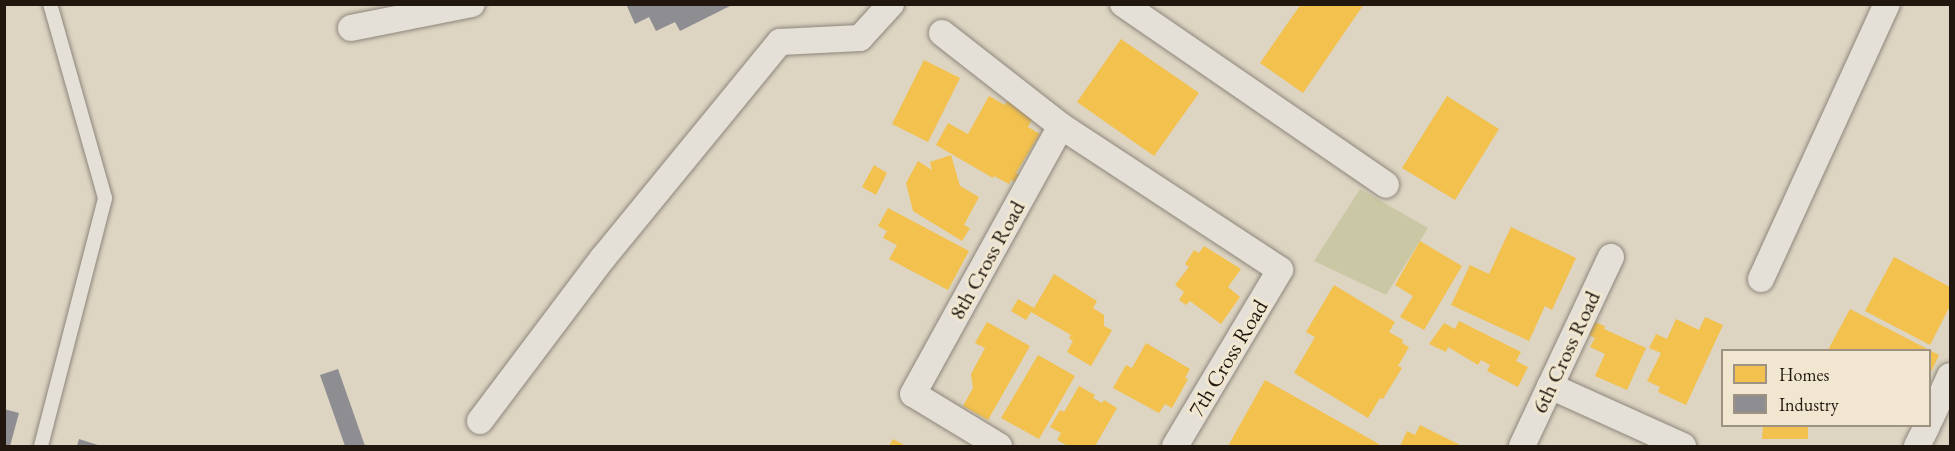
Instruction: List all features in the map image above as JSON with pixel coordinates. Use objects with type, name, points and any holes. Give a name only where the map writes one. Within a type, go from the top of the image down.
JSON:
[{"type":"street","points":[[351,28],[472,4]]},
{"type":"street","points":[[1123,4],[1386,185]]},
{"type":"street","points":[[1761,279],[1887,4]]},
{"type":"street","points":[[480,421],[603,258],[780,42],[860,38],[888,6]]},
{"type":"street","points":[[942,33],[1061,126]]},
{"type":"street","name":"7th Cross Road","points":[[1061,126],[1281,270],[1176,447]]},
{"type":"street","name":"8th Cross Road","points":[[999,447],[913,394],[1061,126]]},
{"type":"street","name":"6th Cross Road","points":[[1522,447],[1611,257]]},
{"type":"street","points":[[1931,416],[1950,375]]},
{"type":"street","points":[[1550,386],[1683,447]]},
{"type":"street","points":[[1917,447],[1927,427]]},
{"type":"lane","points":[[41,447],[105,198],[50,4]]},
{"type":"shaded area","points":[[1360,189],[1428,228],[1386,295],[1314,261]]},
{"type":"building: Homes","points":[[1301,4],[1364,4],[1303,93],[1260,63]]},
{"type":"building: Homes","points":[[1121,39],[1199,93],[1154,156],[1077,102]]},
{"type":"building: Homes","points":[[924,60],[960,78],[928,142],[892,124]]},
{"type":"building: Homes","points":[[989,96],[1005,105],[1007,101],[1034,116],[1028,127],[1040,134],[1016,173],[1020,175],[1015,182],[1011,180],[1009,184],[994,176],[993,178],[936,145],[948,123],[968,134]]},
{"type":"building: Homes","points":[[1447,96],[1499,129],[1455,200],[1402,168]]},
{"type":"building: Homes","points":[[951,155],[960,186],[979,197],[964,225],[970,228],[962,241],[913,211],[906,183],[918,161],[932,170],[930,162]]},
{"type":"building: Homes","points":[[874,165],[887,173],[876,195],[862,187]]},
{"type":"building: Homes","points":[[888,208],[969,251],[948,290],[889,259],[897,245],[883,238],[887,231],[878,226]]},
{"type":"building: Homes","points":[[1511,227],[1576,258],[1552,310],[1545,306],[1529,341],[1451,305],[1470,265],[1489,274]]},
{"type":"building: Homes","points":[[1420,241],[1462,266],[1424,330],[1400,317],[1413,296],[1395,285]]},
{"type":"building: Homes","points":[[1204,246],[1241,269],[1228,287],[1240,297],[1221,324],[1190,301],[1186,305],[1179,300],[1184,292],[1175,285],[1189,267],[1185,264],[1194,250],[1199,253]]},
{"type":"building: Homes","points":[[1894,257],[1950,287],[1950,306],[1930,345],[1865,311]]},
{"type":"building: Homes","points":[[1054,274],[1097,301],[1093,308],[1104,315],[1104,326],[1112,330],[1091,366],[1067,352],[1073,341],[1069,338],[1071,335],[1031,312],[1026,320],[1011,311],[1018,299],[1034,308]]},
{"type":"building: Homes","points":[[1334,285],[1395,322],[1389,332],[1403,340],[1402,343],[1409,347],[1398,366],[1402,368],[1368,418],[1294,373],[1315,337],[1306,332]]},
{"type":"building: Homes","points":[[1850,309],[1927,349],[1829,349]]},
{"type":"building: Homes","points":[[1705,317],[1723,325],[1686,405],[1658,392],[1660,387],[1647,381],[1661,353],[1649,348],[1656,334],[1667,339],[1676,319],[1699,330]]},
{"type":"building: Homes","points":[[1459,321],[1521,352],[1516,361],[1528,367],[1518,387],[1487,371],[1490,365],[1481,360],[1478,365],[1448,347],[1446,352],[1429,344],[1444,323],[1455,329]]},
{"type":"building: Homes","points":[[1592,321],[1646,348],[1627,390],[1595,376],[1605,354],[1590,347],[1595,338],[1587,334]]},
{"type":"building: Homes","points":[[987,322],[1030,346],[988,420],[963,406],[973,388],[971,374],[985,348],[975,343]]},
{"type":"building: Homes","points":[[1146,343],[1190,369],[1185,378],[1188,379],[1172,408],[1165,404],[1159,413],[1113,388],[1126,365],[1132,368]]},
{"type":"building: Homes","points":[[1931,351],[1939,355],[1931,372]]},
{"type":"building: Homes","points":[[1038,355],[1075,376],[1039,439],[1001,418]]},
{"type":"building: Homes","points":[[1265,380],[1379,444],[1378,446],[1228,446]]},
{"type":"building: Homes","points":[[1079,386],[1095,395],[1093,398],[1102,403],[1104,400],[1117,408],[1095,446],[1068,446],[1057,440],[1061,433],[1050,427],[1060,410],[1064,412]]},
{"type":"building: Homes","points":[[1420,425],[1462,446],[1400,446],[1407,431],[1415,435]]},
{"type":"building: Homes","points":[[1763,427],[1808,427],[1808,439],[1762,439]]},
{"type":"building: Homes","points":[[893,439],[906,446],[889,446]]},
{"type":"building: Industry","points":[[626,4],[734,4],[680,31],[675,22],[656,31],[649,17],[635,24]]},
{"type":"building: Industry","points":[[338,369],[365,446],[345,446],[320,375]]},
{"type":"building: Industry","points":[[4,409],[19,413],[10,446],[4,446]]},
{"type":"building: Industry","points":[[79,439],[101,446],[77,446]]}]
